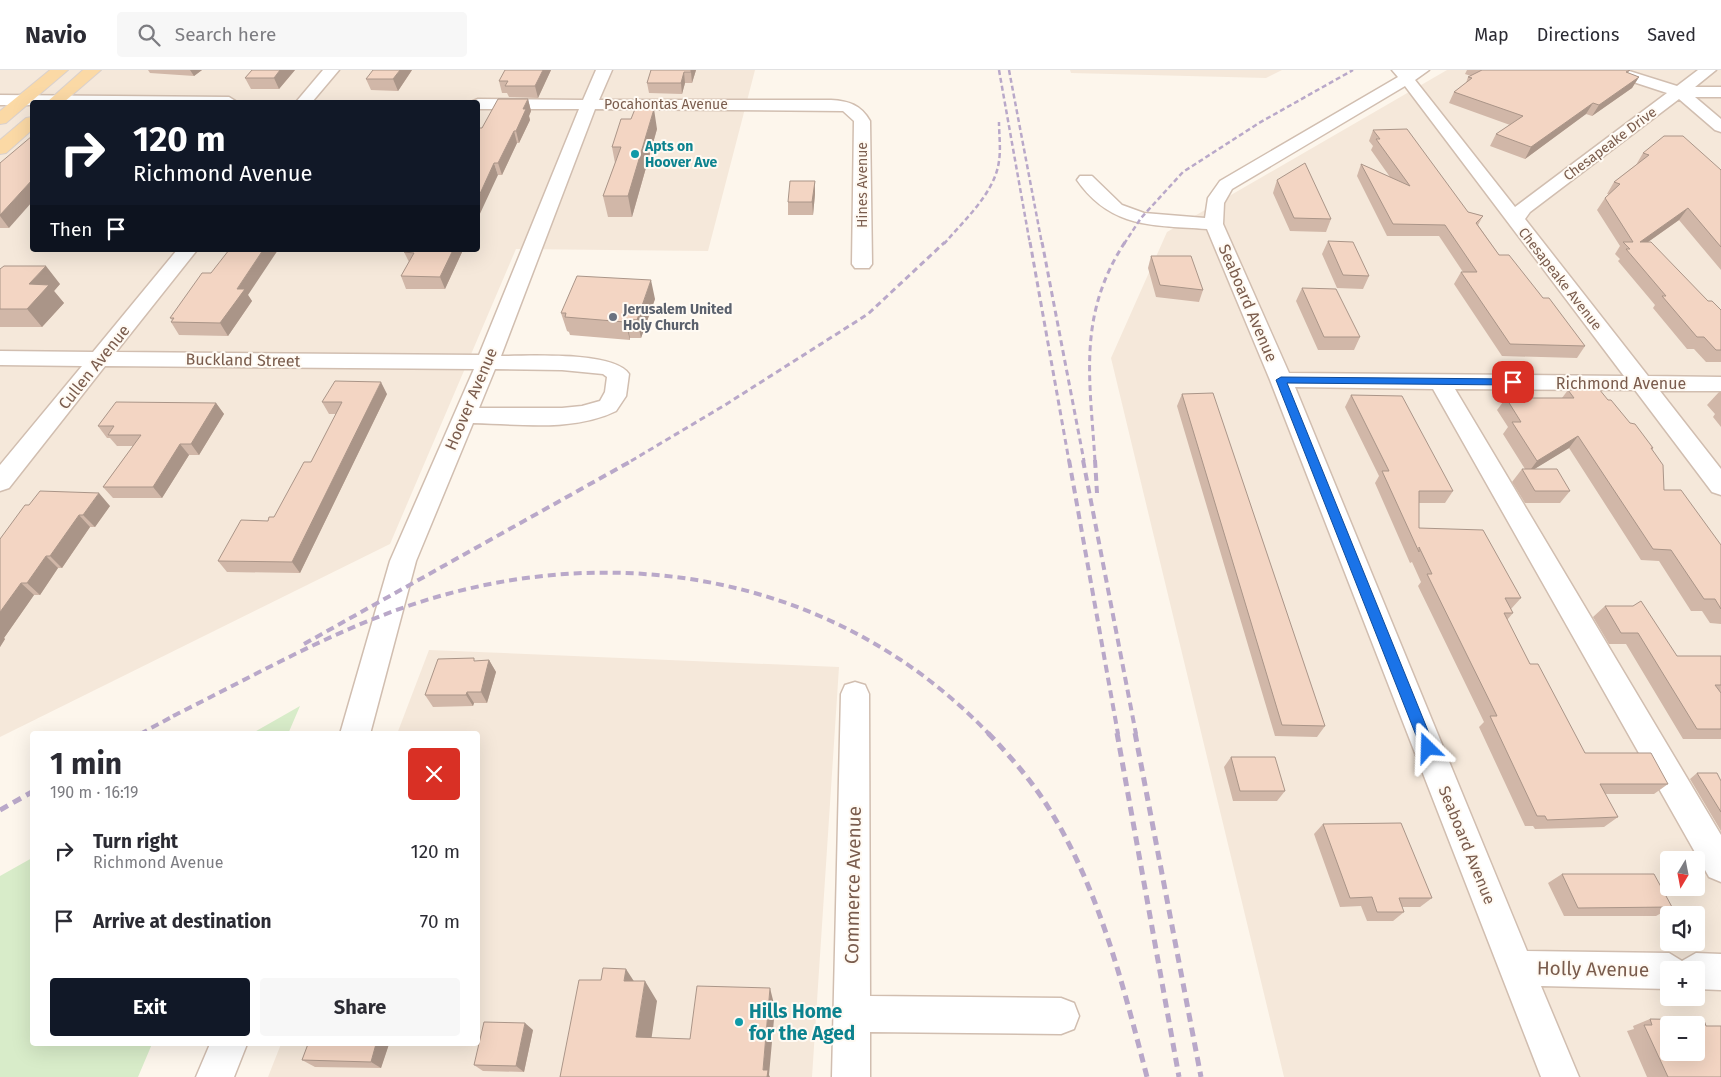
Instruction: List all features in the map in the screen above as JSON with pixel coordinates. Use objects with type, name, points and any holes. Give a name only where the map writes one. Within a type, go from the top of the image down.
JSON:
[{"type":"main road","points":[[0,119],[60,70]]},
{"type":"main road","points":[[57,100],[93,70]]},
{"type":"main road","points":[[0,149],[30,124]]},
{"type":"street","points":[[306,100],[331,70]]},
{"type":"street","name":"Hoover Avenue","points":[[356,731],[403,561],[487,364],[604,70]]},
{"type":"street","points":[[1611,70],[1680,92],[1721,92]]},
{"type":"street","name":"Chesapeake Drive","points":[[1515,220],[1524,208],[1708,70]]},
{"type":"street","name":"Chesapeake Avenue","points":[[1409,73],[1515,220],[1721,486]]},
{"type":"street","name":"Seaboard Avenue","points":[[1409,73],[1226,185],[1221,190],[1214,205],[1214,224],[1281,380],[1560,1077]]},
{"type":"street","points":[[1680,92],[1721,127]]},
{"type":"street","points":[[0,100],[30,100]]},
{"type":"street","name":"Pocahontas Avenue","points":[[480,104],[838,105],[854,110]]},
{"type":"street","name":"Hines Avenue","points":[[854,110],[862,121],[862,264]]},
{"type":"street","points":[[1086,180],[1116,209],[1141,218],[1214,224]]},
{"type":"street","name":"Cullen Avenue","points":[[0,482],[185,252]]},
{"type":"street","name":"Buckland Street","points":[[0,358],[102,357],[487,364],[562,363],[609,368],[618,374],[618,391],[607,407],[593,412],[564,415],[465,415]]},
{"type":"street","name":"Richmond Avenue","points":[[1281,380],[1721,384]]},
{"type":"street","points":[[1440,382],[1721,866]]},
{"type":"street","name":"Commerce Avenue","points":[[851,1077],[855,694]]},
{"type":"street","name":"Holly Avenue","points":[[1516,968],[1660,971]]},
{"type":"street","points":[[1705,971],[1721,972]]},
{"type":"street","points":[[852,1014],[1060,1016]]},
{"type":"street","points":[[215,1077],[228,1046]]},
{"type":"shaded area","points":[[0,70],[755,70],[708,251],[516,249],[390,544],[0,737]]},
{"type":"shaded area","points":[[1070,70],[1282,70],[1266,78],[1071,73]]},
{"type":"shaded area","points":[[1447,70],[1721,70],[1721,1077],[1284,1077],[1111,358],[1167,232]]},
{"type":"shaded area","points":[[429,650],[839,667],[812,1077],[268,1077],[280,1046],[480,1046],[480,731],[398,731]]},
{"type":"green space","points":[[300,706],[289,731],[256,731]]},
{"type":"green space","points":[[30,859],[30,1046],[151,1046],[138,1077],[0,1077],[0,876]]},
{"type":"building","points":[[252,70],[280,70],[274,78],[245,78]]},
{"type":"building","points":[[373,70],[400,70],[393,79],[366,79]]},
{"type":"building","points":[[505,70],[543,70],[535,86],[505,86],[508,81],[499,81]]},
{"type":"building","points":[[651,70],[691,70],[691,72],[684,72],[681,83],[647,83]]},
{"type":"building","points":[[1482,70],[1630,70],[1626,72],[1639,77],[1599,105],[1593,103],[1531,147],[1496,134],[1523,116],[1454,92],[1472,78],[1468,77]]},
{"type":"building","points":[[498,99],[528,99],[523,109],[526,109],[516,131],[514,131],[498,163],[494,163],[480,194],[480,128],[482,128]]},
{"type":"building","points":[[637,104],[654,109],[628,196],[603,196],[621,147],[612,147],[621,119],[631,119]]},
{"type":"building","points":[[1407,129],[1468,212],[1483,216],[1476,223],[1499,255],[1509,255],[1543,298],[1549,298],[1585,346],[1510,344],[1461,272],[1477,272],[1445,225],[1393,224],[1361,164],[1410,186],[1376,139],[1380,139],[1373,130]]},
{"type":"building","points":[[1664,136],[1683,136],[1721,170],[1721,247],[1688,208],[1640,242],[1651,242],[1708,301],[1712,301],[1721,310],[1721,350],[1716,350],[1704,337],[1697,337],[1662,296],[1666,296],[1626,249],[1630,249],[1623,242],[1633,242],[1605,198],[1620,184],[1614,182],[1649,155],[1643,153]]},
{"type":"building","points":[[30,138],[30,182],[0,215],[0,163]]},
{"type":"building","points":[[1305,163],[1331,219],[1294,218],[1277,180]]},
{"type":"building","points":[[790,181],[815,181],[812,202],[788,202]]},
{"type":"building","points":[[1328,241],[1353,242],[1369,276],[1343,275]]},
{"type":"building","points":[[227,252],[262,252],[237,289],[245,289],[220,323],[171,322],[174,318],[170,318],[202,273],[211,273]]},
{"type":"building","points":[[404,252],[452,252],[440,277],[401,276],[414,253]]},
{"type":"building","points":[[1151,256],[1191,256],[1203,290],[1160,285]]},
{"type":"building","points":[[4,266],[46,266],[29,284],[49,285],[27,309],[0,309],[0,269]]},
{"type":"building","points":[[577,276],[651,280],[637,320],[626,319],[625,322],[565,317],[566,313],[561,313]]},
{"type":"building","points":[[1302,288],[1336,289],[1360,337],[1324,337]]},
{"type":"building","points":[[335,381],[381,382],[292,562],[218,561],[241,520],[268,521],[269,517],[274,517],[304,462],[311,462],[342,402],[322,402]]},
{"type":"building","points":[[1599,389],[1630,423],[1635,424],[1653,448],[1651,448],[1663,465],[1664,490],[1681,490],[1721,545],[1721,609],[1715,599],[1704,599],[1671,550],[1653,549],[1578,436],[1537,461],[1512,422],[1521,422],[1506,398],[1574,398],[1568,390]]},
{"type":"building","points":[[1213,393],[1325,726],[1282,725],[1182,394]]},
{"type":"building","points":[[1351,395],[1402,396],[1453,491],[1419,491],[1419,528],[1483,530],[1521,598],[1505,598],[1513,613],[1504,613],[1530,664],[1538,664],[1585,753],[1651,753],[1668,784],[1600,784],[1618,817],[1547,820],[1545,816],[1537,816],[1490,716],[1497,716],[1427,574],[1432,574],[1419,547],[1419,552],[1382,471],[1389,471]]},
{"type":"building","points":[[116,402],[216,403],[191,444],[180,444],[153,487],[103,487],[141,435],[108,435],[114,426],[98,426]]},
{"type":"building","points":[[1522,469],[1557,469],[1570,491],[1535,491]]},
{"type":"building","points":[[40,491],[99,493],[83,515],[79,515],[50,556],[46,556],[27,583],[21,583],[0,612],[0,539],[25,505],[29,505]]},
{"type":"building","points":[[1641,601],[1677,656],[1721,656],[1721,685],[1715,685],[1721,693],[1721,729],[1697,729],[1638,633],[1621,633],[1605,606],[1633,606]]},
{"type":"building","points":[[474,658],[474,661],[489,660],[481,692],[467,692],[466,695],[425,695],[438,659]]},
{"type":"building","points":[[1231,757],[1275,757],[1285,791],[1240,791]]},
{"type":"building","points":[[1697,773],[1717,773],[1721,781],[1721,812]]},
{"type":"building","points":[[1401,823],[1432,898],[1399,898],[1404,912],[1377,912],[1372,897],[1350,898],[1323,824]]},
{"type":"building","points":[[1562,874],[1654,874],[1660,885],[1660,896],[1666,896],[1671,906],[1660,907],[1578,908]]},
{"type":"building","name":"Hills Home for the Aged","points":[[603,968],[626,969],[624,981],[645,981],[636,1037],[690,1039],[697,986],[770,988],[763,1070],[768,1070],[767,1077],[560,1077],[579,980],[601,980]]},
{"type":"building","points":[[1650,1019],[1660,1019],[1660,1060],[1644,1025],[1652,1025]]},
{"type":"building","points":[[484,1022],[525,1023],[516,1066],[474,1065],[478,1046],[480,1046]]},
{"type":"building","points":[[1705,1023],[1706,1026],[1721,1026],[1721,1077],[1668,1077],[1661,1061],[1705,1061]]},
{"type":"building","points":[[307,1046],[375,1046],[371,1062],[302,1060]]},
{"type":"railway","points":[[999,70],[1030,244]]},
{"type":"railway","points":[[1009,70],[1042,244]]},
{"type":"railway","points":[[1124,244],[1141,218],[1183,172],[1259,123],[1353,70]]},
{"type":"railway","points":[[944,244],[978,206],[992,184],[999,161],[999,122]]},
{"type":"railway","points":[[631,461],[725,405],[868,314],[945,242]]},
{"type":"railway","points":[[1030,242],[1069,461]]},
{"type":"railway","points":[[1042,242],[1084,461]]},
{"type":"railway","points":[[1095,461],[1090,375],[1090,348],[1093,322],[1099,296],[1110,269],[1125,242]]},
{"type":"railway","points":[[304,644],[633,460]]},
{"type":"railway","points":[[1069,460],[1118,734]]},
{"type":"railway","points":[[1083,460],[1136,734]]},
{"type":"railway","points":[[1095,460],[1097,493]]},
{"type":"railway","points":[[173,716],[318,643],[408,606],[486,585],[564,574],[642,574],[718,584],[792,605],[863,637],[929,680],[989,734]]},
{"type":"railway","points":[[146,731],[179,713]]},
{"type":"railway","points":[[1117,733],[1179,1077]]},
{"type":"railway","points":[[1135,733],[1201,1077]]},
{"type":"railway","points":[[989,734],[1020,768],[1048,807],[1082,870],[1119,972],[1147,1077]]},
{"type":"railway","points":[[0,810],[30,793]]},
{"type":"place","name":"Apts on Hoover Ave","points":[[635,154]]},
{"type":"place","name":"Jerusalem United Holy Church","points":[[613,317]]},
{"type":"place","name":"Hills Home for the Aged","points":[[739,1022]]},
{"type":"route","points":[[1428,748],[1281,380],[1513,382]]}]
